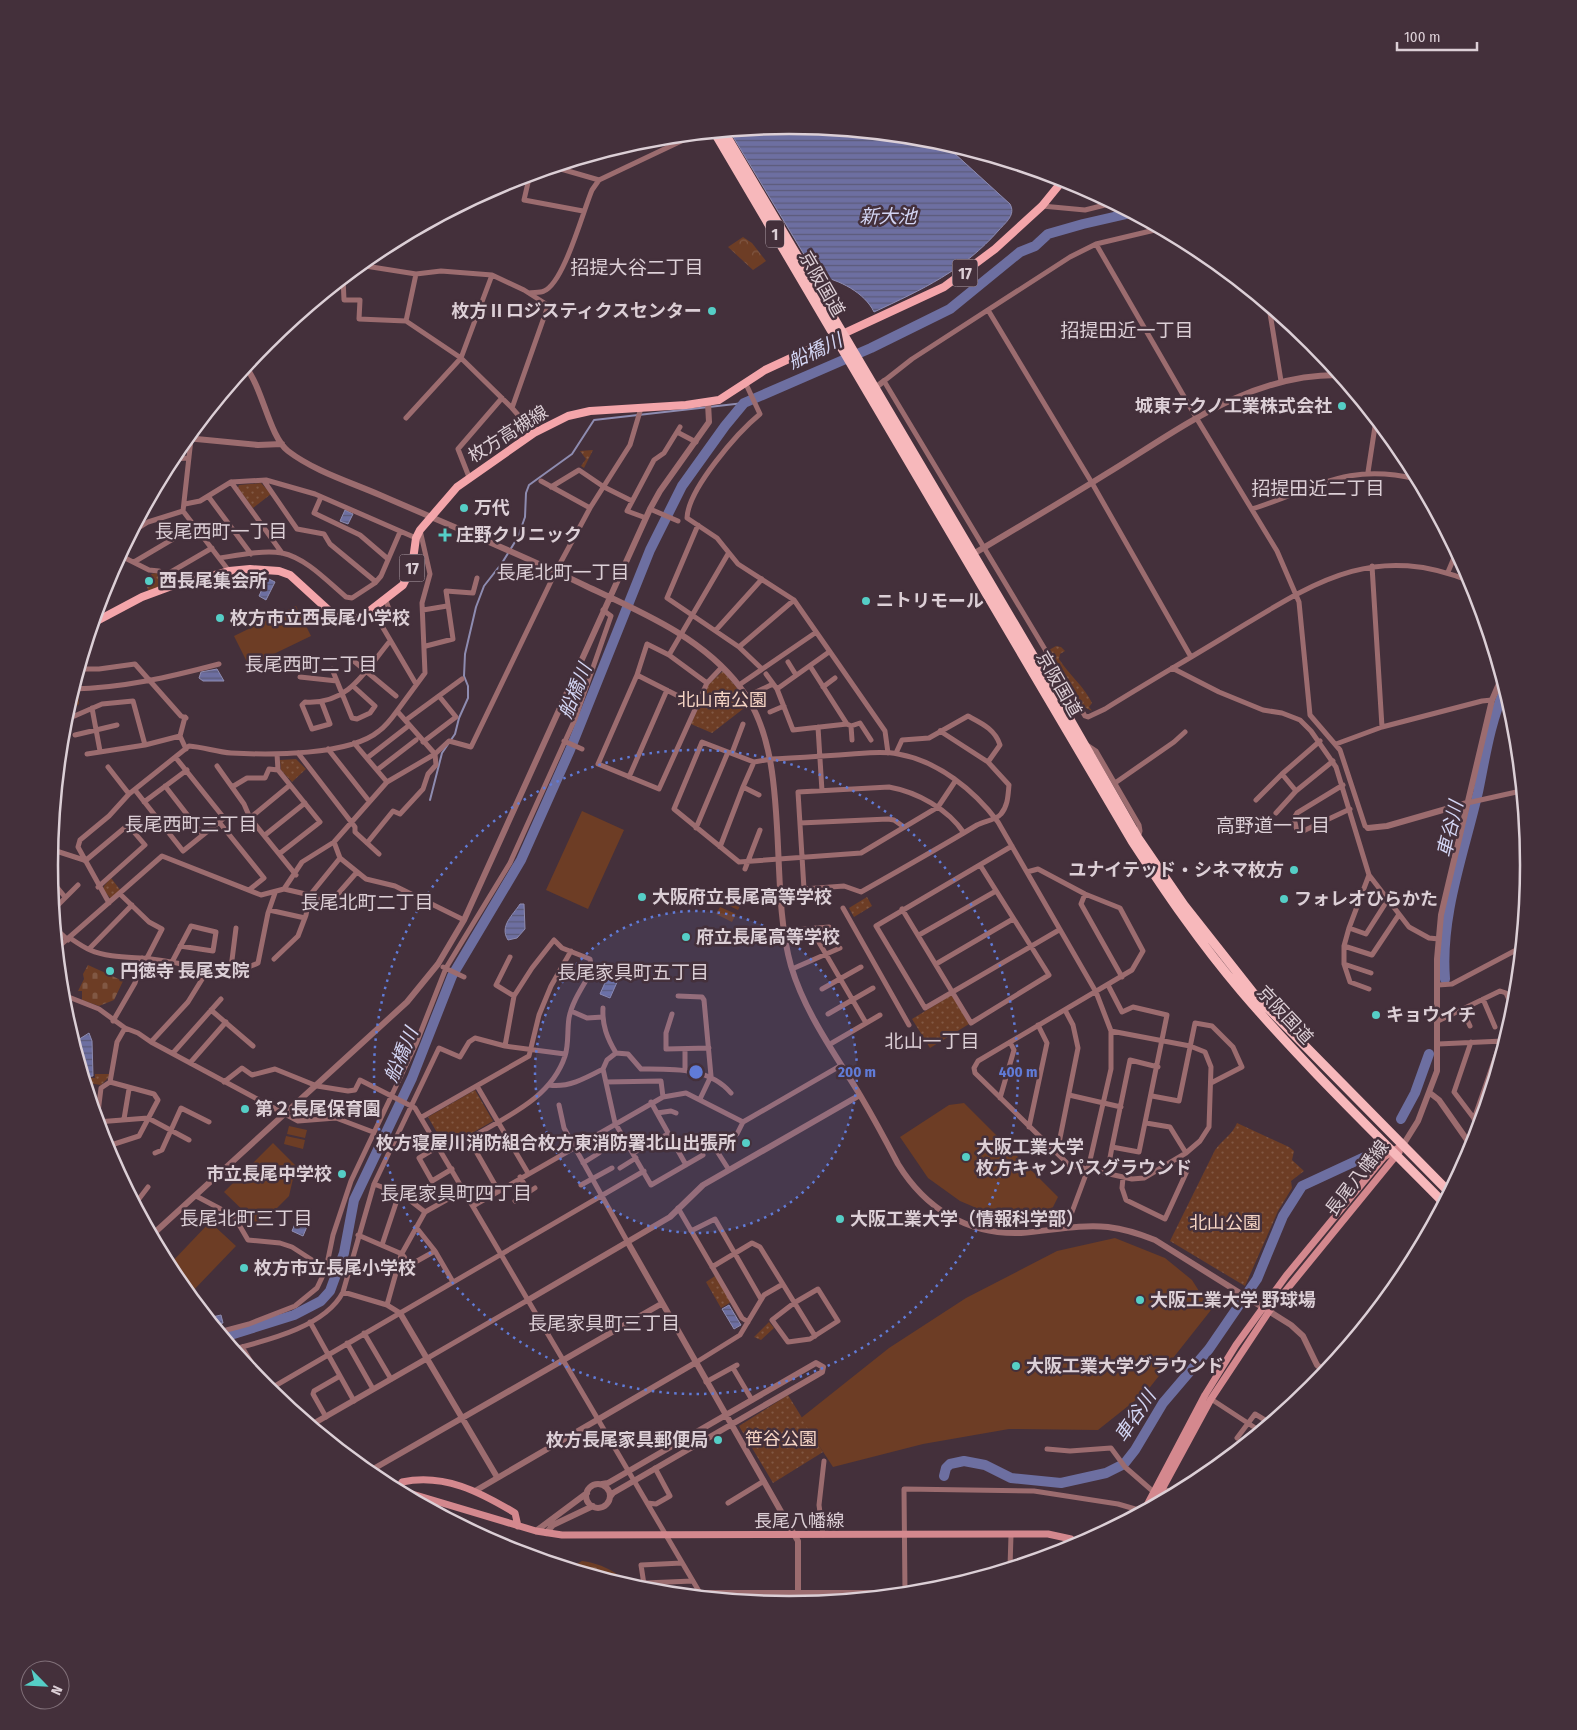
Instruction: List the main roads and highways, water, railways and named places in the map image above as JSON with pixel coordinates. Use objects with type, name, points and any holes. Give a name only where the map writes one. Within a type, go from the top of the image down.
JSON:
[{"type":"highway","name":"京阪国道","points":[[727,137],[839,335],[840,347],[1084,743],[1138,838],[1184,905],[1255,995],[1444,1188]]},
{"type":"highway","name":"京阪国道","points":[[719,138],[839,335],[850,344],[969,557],[1132,840],[1176,909],[1242,992],[1310,1066],[1439,1198]]},
{"type":"main road","name":"枚方高槻線","points":[[100,619],[142,597],[169,587],[230,571],[250,569],[279,572],[290,576],[329,612],[342,619],[355,619],[367,613],[398,590],[409,576],[416,538],[420,530],[469,477],[534,433],[568,416],[590,411],[640,412],[719,400],[839,335],[944,287],[995,249],[1042,206],[1058,186]]},
{"type":"main road","name":"長尾八幡線","points":[[1153,1498],[1162,1489],[1210,1399],[1270,1310],[1403,1145]]},
{"type":"main road","name":"長尾八幡線","points":[[1156,1495],[1210,1388],[1263,1306],[1384,1157],[1395,1153]]},
{"type":"main road","name":"長尾八幡線","points":[[400,1484],[426,1478],[443,1480],[475,1491],[515,1513],[518,1526]]},
{"type":"main road","name":"長尾八幡線","points":[[421,1497],[536,1531],[586,1537],[1060,1535],[1071,1539]]},
{"type":"water","name":"新大池","points":[[788,134],[836,136],[884,140],[955,154],[1010,204],[1012,208],[1011,215],[1007,221],[985,244],[957,268],[926,287],[874,312],[858,293],[834,280],[817,276],[733,137]]},
{"type":"water","points":[[345,510],[353,514],[348,524],[340,521]]},
{"type":"water","points":[[267,578],[275,582],[266,600],[259,596]]},
{"type":"water","points":[[217,669],[224,681],[203,681],[199,678],[201,672]]},
{"type":"water","points":[[520,904],[524,904],[525,929],[517,938],[508,940],[505,930],[506,925]]},
{"type":"water","points":[[608,976],[618,980],[610,998],[600,994]]},
{"type":"water","points":[[89,1033],[92,1041],[93,1076],[89,1076],[79,1039]]},
{"type":"water","points":[[300,1212],[311,1217],[303,1236],[292,1231]]},
{"type":"water","points":[[729,1305],[741,1325],[734,1329],[722,1309]]},
{"type":"water","points":[[221,1315],[223,1323],[220,1324],[214,1317]]},
{"type":"waterway","name":"船橋川","points":[[229,1335],[294,1315],[321,1301],[330,1291],[344,1253],[354,1200],[412,1078],[452,976],[521,860],[570,750],[650,550],[682,486],[725,426],[744,403],[871,348],[950,309],[1020,252],[1035,246],[1048,234],[1123,215]]},
{"type":"waterway","points":[[430,800],[442,753],[455,734],[459,718],[468,698],[468,686],[464,676],[465,654],[476,607],[484,586],[502,563],[518,537],[525,517],[526,493],[529,485],[572,454],[594,420],[744,403]]},
{"type":"waterway","name":"車谷川","points":[[1445,979],[1446,931],[1454,884],[1478,792],[1492,727],[1500,701]]},
{"type":"waterway","name":"車谷川","points":[[1401,1119],[1415,1093],[1429,1054]]},
{"type":"waterway","name":"車谷川","points":[[944,1476],[946,1468],[950,1464],[964,1461],[985,1465],[1011,1478],[1061,1483],[1106,1473],[1124,1464],[1135,1450],[1163,1403],[1209,1349],[1257,1279],[1283,1216],[1302,1186],[1371,1154]]},
{"type":"place","name":"枚方Ⅱロジスティクスセンター","points":[[712,311]]},
{"type":"place","name":"城東テクノ工業株式会社","points":[[1342,406]]},
{"type":"place","name":"万代","points":[[464,508]]},
{"type":"place","name":"庄野クリニック","points":[[445,535]]},
{"type":"place","name":"西長尾集会所","points":[[149,581]]},
{"type":"place","name":"ニトリモール","points":[[866,601]]},
{"type":"place","name":"枚方市立西長尾小学校","points":[[220,618]]},
{"type":"place","name":"ユナイテッド・シネマ枚方","points":[[1294,870]]},
{"type":"place","name":"大阪府立長尾高等学校","points":[[642,897]]},
{"type":"place","name":"フォレオひらかた","points":[[1284,899]]},
{"type":"place","name":"府立長尾高等学校","points":[[686,937]]},
{"type":"place","name":"円徳寺 長尾支院","points":[[110,971]]},
{"type":"place","name":"キョウイチ","points":[[1376,1015]]},
{"type":"place","name":"第２長尾保育園","points":[[245,1109]]},
{"type":"place","name":"枚方寝屋川消防組合枚方東消防署北山出張所","points":[[746,1143]]},
{"type":"place","name":"大阪工業大学 枚方キャンパスグラウンド","points":[[966,1157]]},
{"type":"place","name":"市立長尾中学校","points":[[342,1174]]},
{"type":"place","name":"大阪工業大学（情報科学部）","points":[[840,1219]]},
{"type":"place","name":"枚方市立長尾小学校","points":[[244,1268]]},
{"type":"place","name":"大阪工業大学 野球場","points":[[1140,1300]]},
{"type":"place","name":"大阪工業大学グラウンド","points":[[1016,1366]]},
{"type":"place","name":"枚方長尾家具郵便局","points":[[718,1440]]},
{"type":"district","name":"招提大谷二丁目","points":[[637,267]]},
{"type":"district","name":"招提田近一丁目","points":[[1127,330]]},
{"type":"district","name":"招提田近二丁目","points":[[1318,488]]},
{"type":"district","name":"長尾西町一丁目","points":[[221,531]]},
{"type":"district","name":"長尾北町一丁目","points":[[563,572]]},
{"type":"district","name":"長尾西町二丁目","points":[[311,664]]},
{"type":"district","name":"長尾西町三丁目","points":[[191,824]]},
{"type":"district","name":"高野道一丁目","points":[[1273,825]]},
{"type":"district","name":"長尾北町二丁目","points":[[367,902]]},
{"type":"district","name":"長尾家具町五丁目","points":[[633,972]]},
{"type":"district","name":"北山一丁目","points":[[932,1041]]},
{"type":"district","name":"長尾家具町四丁目","points":[[456,1193]]},
{"type":"district","name":"長尾北町三丁目","points":[[246,1218]]},
{"type":"district","name":"長尾家具町三丁目","points":[[604,1323]]},
{"type":"park label","name":"北山南公園","points":[[722,700]]},
{"type":"park label","name":"北山公園","points":[[1225,1223]]},
{"type":"park label","name":"笹谷公園","points":[[781,1439]]}]
